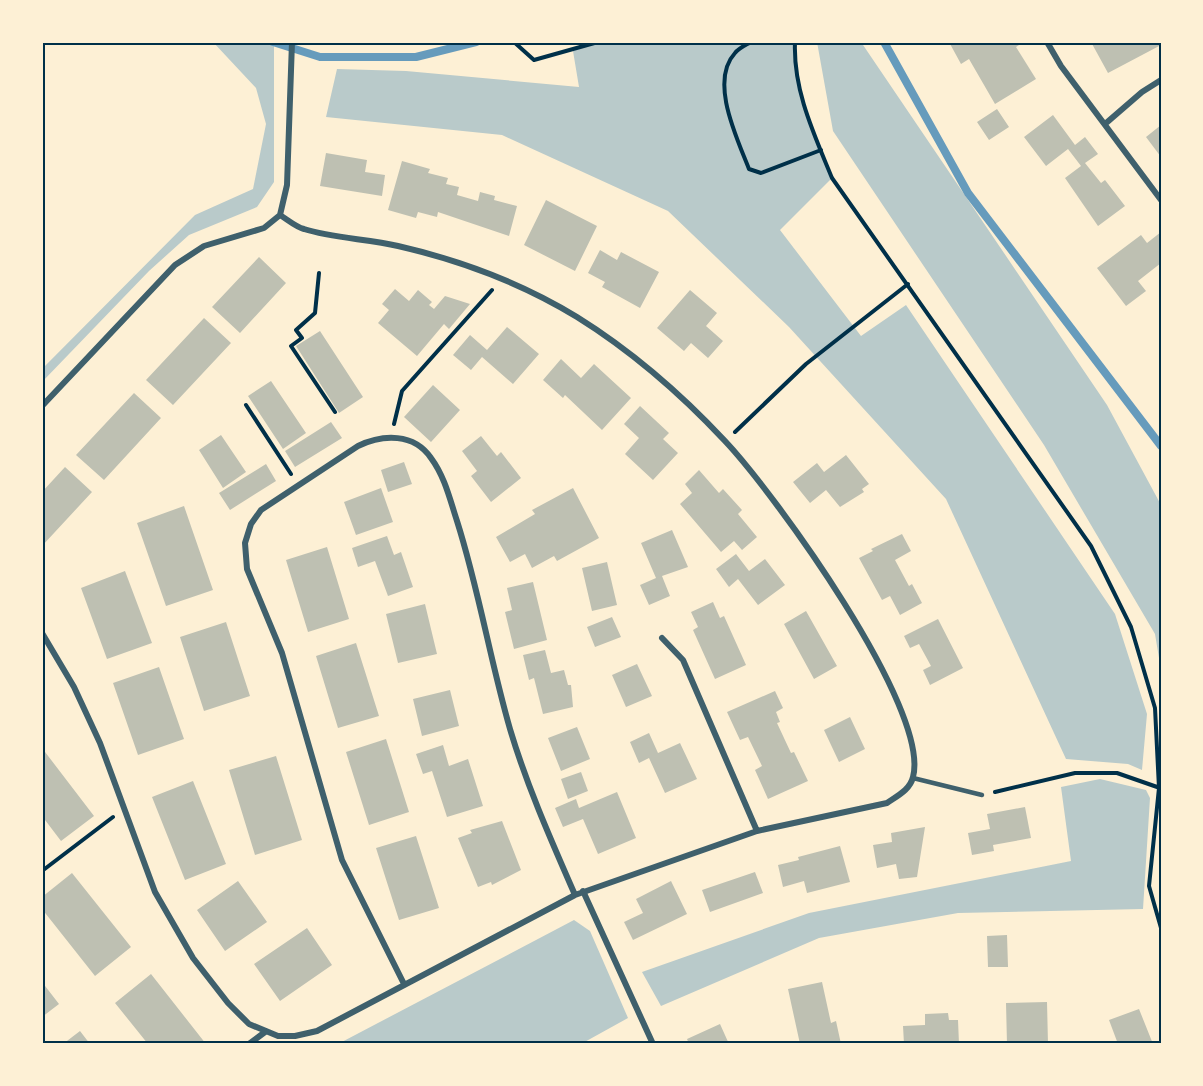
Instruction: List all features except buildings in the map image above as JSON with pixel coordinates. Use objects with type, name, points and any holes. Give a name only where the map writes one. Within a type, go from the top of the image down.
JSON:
[{"type":"street","points":[[42,406],[175,265],[204,246],[264,228],[280,215],[287,185],[292,42]]},
{"type":"street","points":[[1047,42],[1061,66],[1161,200]]},
{"type":"street","points":[[1105,124],[1142,92],[1161,81]]},
{"type":"street","points":[[42,633],[74,687],[100,743],[155,892],[193,958],[228,1003],[249,1024],[265,1032],[295,1036],[317,1031],[583,891],[757,831],[887,803],[905,791],[913,778],[915,753],[906,717],[858,627],[803,539],[725,442],[653,373],[577,317],[501,279],[397,245],[303,229],[280,215]]},
{"type":"street","points":[[404,984],[342,860],[282,653],[247,569],[245,543],[251,524],[261,510],[358,446],[374,438],[391,436],[411,442],[430,457],[443,478],[475,576],[510,729],[540,816],[574,895]]},
{"type":"street","points":[[662,638],[682,660],[757,831]]},
{"type":"street","points":[[583,891],[652,1044]]},
{"type":"street","points":[[249,1044],[265,1032]]},
{"type":"lane","points":[[913,778],[982,795]]},
{"type":"path","points":[[514,43],[534,60],[598,42]]},
{"type":"path","points":[[751,42],[736,52],[726,67],[726,110],[749,169],[761,173],[821,150]]},
{"type":"path","points":[[795,42],[794,58],[804,110],[832,178],[1091,546],[1131,627],[1155,708],[1160,789],[1149,886],[1161,928]]},
{"type":"path","points":[[319,273],[315,313],[296,330],[302,338],[291,346],[335,412]]},
{"type":"path","points":[[391,436],[402,392],[501,279]]},
{"type":"path","points":[[725,442],[806,364],[908,284]]},
{"type":"path","points":[[246,405],[298,485]]},
{"type":"path","points":[[982,795],[1075,773],[1117,773],[1160,789]]},
{"type":"path","points":[[42,872],[123,810]]},
{"type":"shaded area","points":[[213,42],[274,42],[274,182],[257,207],[189,235],[149,271],[42,382],[42,369],[195,215],[253,189],[266,124],[256,88]]},
{"type":"shaded area","points":[[598,42],[795,42],[795,60],[801,95],[832,178],[780,230],[861,336],[906,305],[1115,614],[1147,714],[1142,770],[1128,764],[1066,759],[946,499],[789,327],[668,211],[502,135],[326,117],[337,69],[406,71],[579,87],[573,51]]},
{"type":"shaded area","points":[[817,42],[861,42],[1107,405],[1161,505],[1161,670],[1155,634],[1044,445],[833,131]]},
{"type":"shaded area","points":[[1100,779],[1146,790],[1150,798],[1143,909],[958,913],[819,938],[661,1006],[642,972],[809,913],[1071,861],[1061,787]]},
{"type":"shaded area","points":[[574,920],[590,931],[628,1018],[581,1044],[338,1044]]},
{"type":"waterway","points":[[273,42],[320,57],[416,57],[476,42]]},
{"type":"waterway","points":[[884,42],[968,193],[1161,446]]}]
